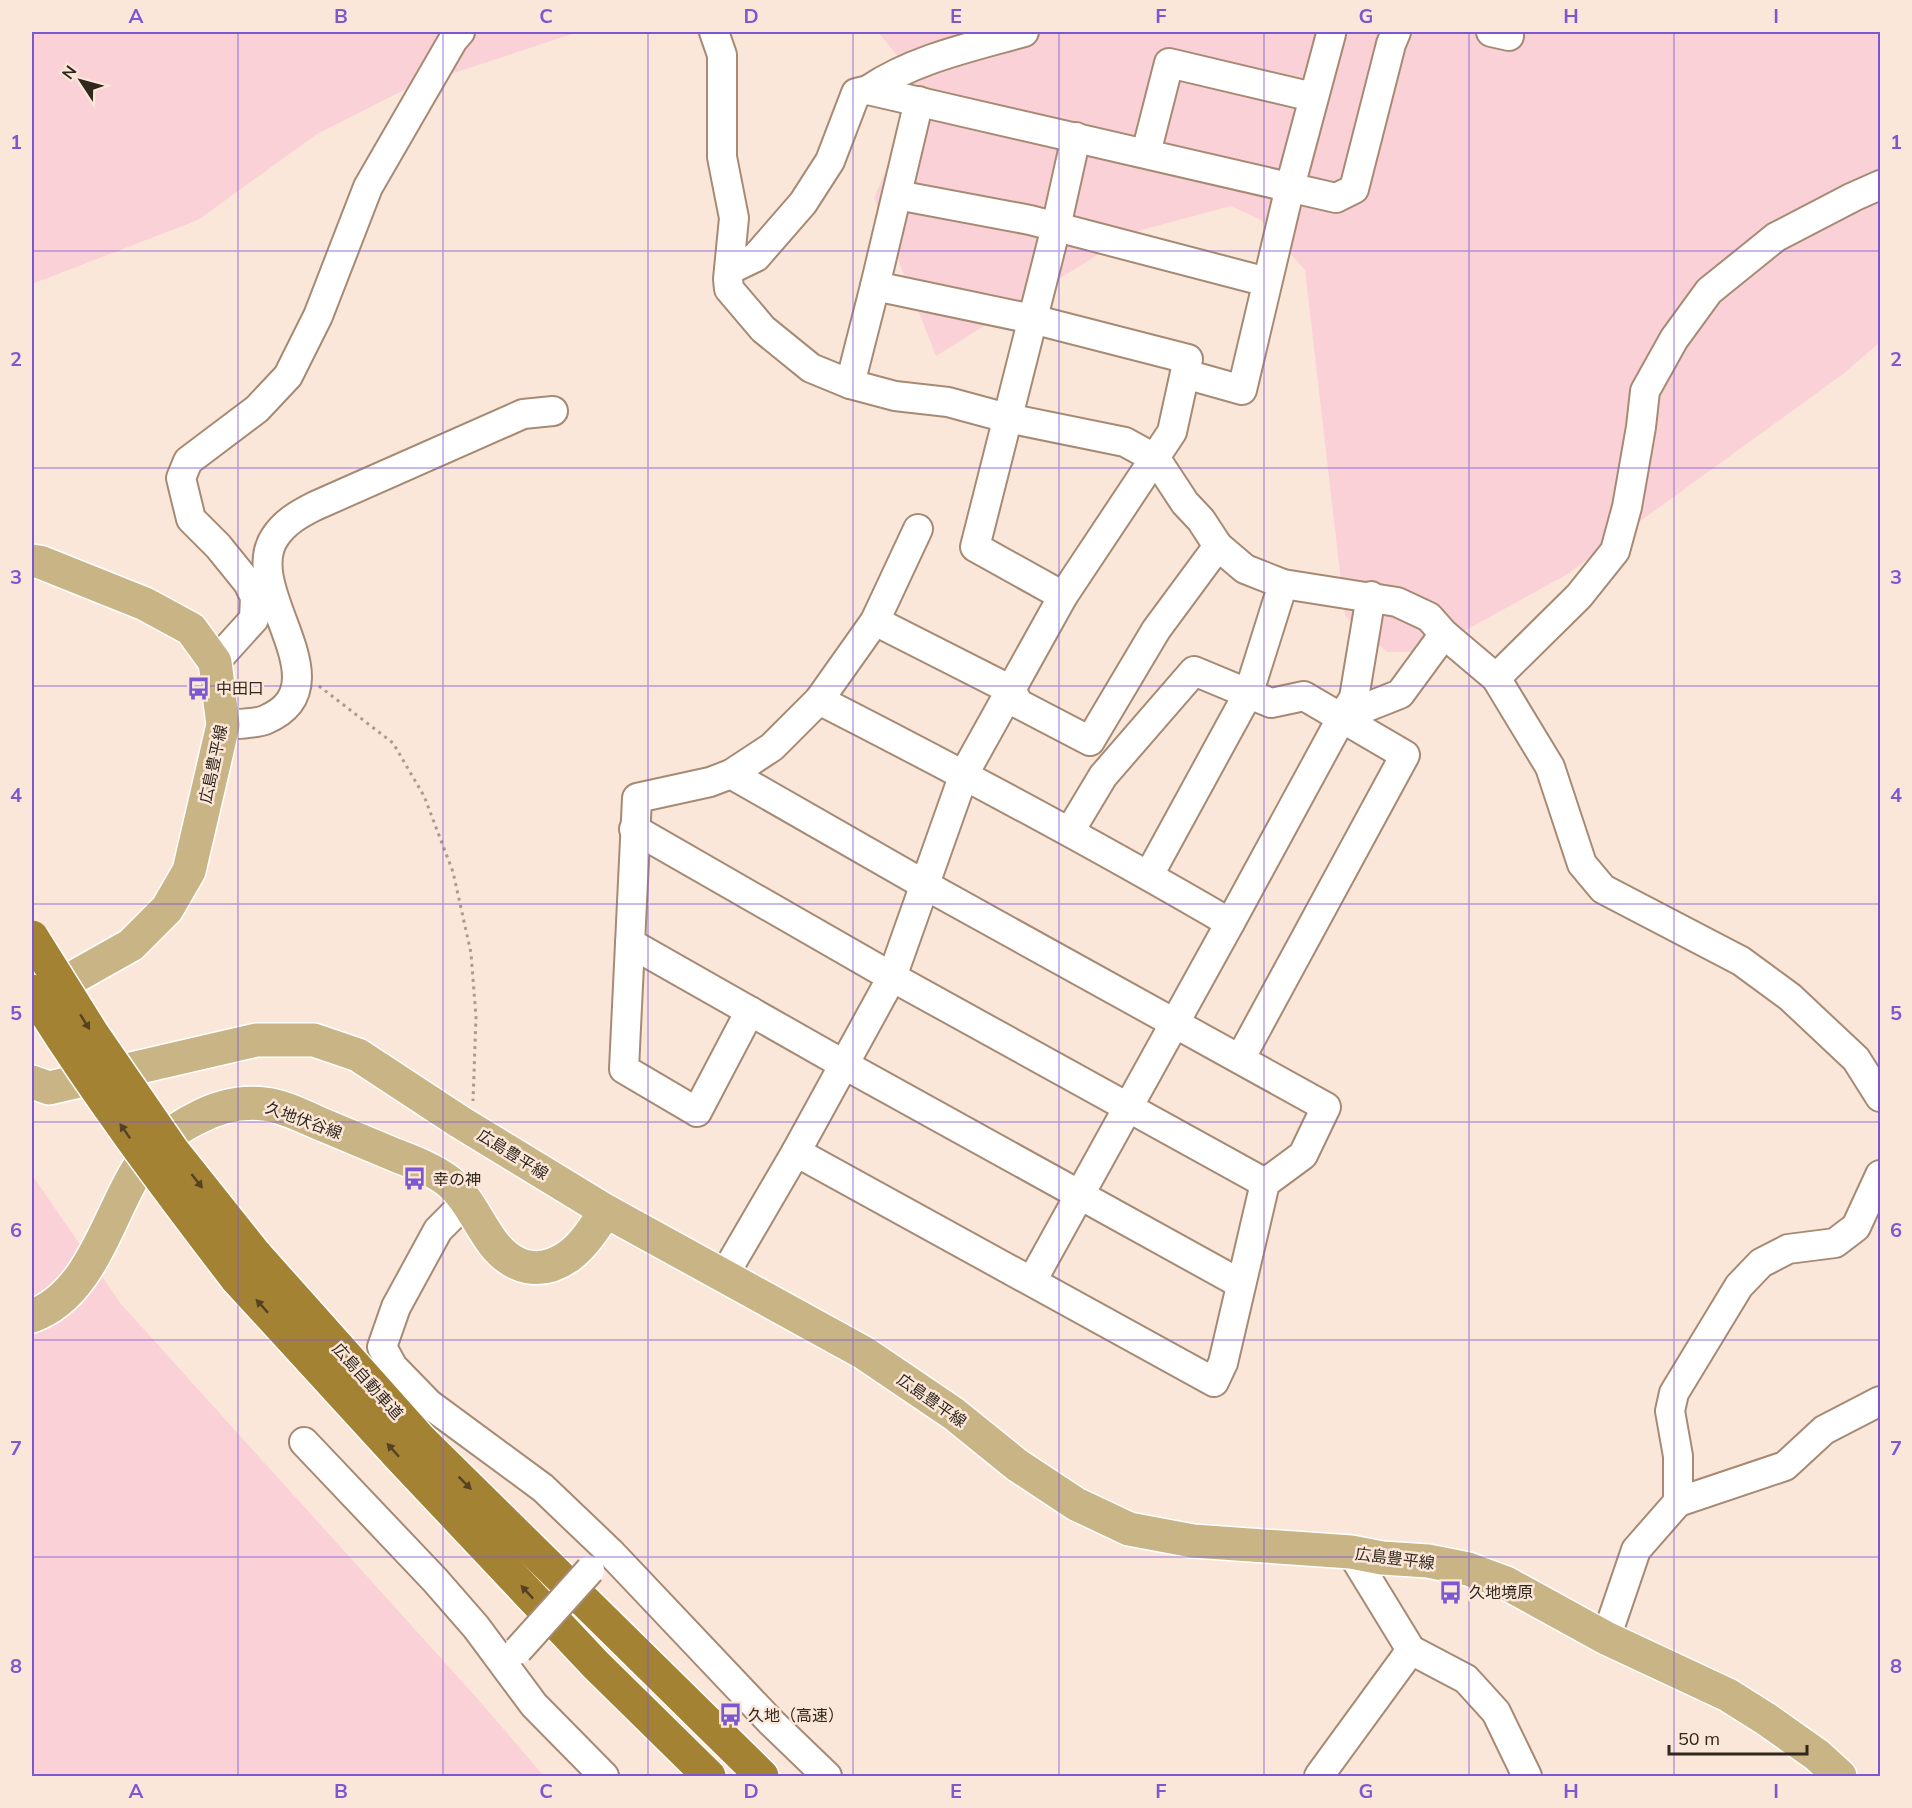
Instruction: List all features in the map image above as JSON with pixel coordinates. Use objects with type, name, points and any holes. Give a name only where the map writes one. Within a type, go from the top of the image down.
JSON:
[{"type":"highway","name":"広島自動車道","points":[[32,937],[92,1033],[173,1151],[246,1266],[400,1457],[596,1665],[709,1776]]},
{"type":"highway","name":"広島自動車道","points":[[32,991],[69,1052],[152,1169],[420,1439],[594,1574],[762,1776]]},
{"type":"main road","name":"広島豊平線","points":[[32,561],[40,561],[145,604],[190,628],[215,662],[223,725],[189,871],[167,909],[131,945],[32,1002]]},
{"type":"main road","name":"広島豊平線","points":[[32,1082],[49,1088],[256,1040],[314,1040],[358,1055],[460,1122],[606,1212],[864,1353],[954,1414],[1017,1465],[1076,1504],[1129,1529],[1193,1541],[1351,1552],[1382,1558],[1428,1561],[1468,1569],[1506,1583],[1606,1638],[1728,1695],[1817,1755],[1840,1776]]},
{"type":"main road","name":"久地伏谷線","points":[[32,1316],[64,1297],[83,1274],[128,1186],[149,1153],[184,1124],[211,1110],[240,1102],[267,1104],[427,1168],[449,1182],[466,1202],[494,1244],[506,1256],[535,1269],[568,1257],[586,1239],[606,1212]]},
{"type":"street","points":[[215,662],[254,619],[255,597],[248,583],[218,546],[191,519],[181,478],[188,461],[256,409],[288,376],[318,316],[368,187],[453,40],[460,32]]},
{"type":"street","points":[[714,32],[722,56],[722,157],[734,218],[729,289],[763,329],[811,368],[850,384],[895,396],[948,402],[1007,418],[1125,442],[1156,459],[1185,503],[1201,520],[1218,546],[1245,569],[1283,584],[1371,596],[1397,602],[1429,617],[1444,634],[1496,678],[1550,767],[1582,864],[1603,889],[1741,961],[1790,997],[1856,1059],[1881,1096]]},
{"type":"street","points":[[729,270],[756,257],[803,203],[830,161],[856,93],[868,90],[888,76],[946,54],[1024,32]]},
{"type":"street","points":[[868,90],[1336,198],[1354,189],[1396,32]]},
{"type":"street","points":[[1185,374],[1242,390],[1290,187],[1331,34]]},
{"type":"street","points":[[1146,153],[1169,63],[1313,97]]},
{"type":"street","points":[[850,384],[876,286],[919,101]]},
{"type":"street","points":[[1063,596],[975,547],[1056,227],[1076,137]]},
{"type":"street","points":[[1496,678],[1579,596],[1615,551],[1627,507],[1645,391],[1674,339],[1709,291],[1776,237],[1881,185]]},
{"type":"street","points":[[897,195],[1030,220],[1267,282]]},
{"type":"street","points":[[723,1277],[796,1152],[892,977],[964,774],[1063,596],[1172,432],[1188,359],[1032,320],[876,286]]},
{"type":"street","points":[[223,725],[264,721],[289,705],[298,679],[292,649],[269,583],[268,559],[274,538],[290,520],[315,506],[523,414],[553,411]]},
{"type":"street","points":[[750,1011],[697,1112],[624,1069],[637,798],[710,782],[732,774],[772,747],[819,700],[875,621],[918,528]]},
{"type":"street","points":[[875,621],[1011,690],[1019,704],[1090,741],[1156,630],[1218,546]]},
{"type":"street","points":[[1149,875],[1249,692],[1283,584]]},
{"type":"street","points":[[1032,1281],[1354,698],[1371,596]]},
{"type":"street","points":[[1342,717],[1400,693],[1444,634]]},
{"type":"street","points":[[1070,831],[1103,776],[1194,670],[1271,703],[1304,696],[1405,755],[1240,1059]]},
{"type":"street","points":[[819,700],[1070,831],[1230,923]]},
{"type":"street","points":[[732,774],[926,885],[1326,1107],[1303,1155],[1265,1183],[1222,1363],[1214,1382],[796,1152]]},
{"type":"street","points":[[634,829],[892,977],[1265,1183]]},
{"type":"street","points":[[630,943],[843,1064],[1241,1284]]},
{"type":"street","points":[[1678,1502],[1678,1456],[1670,1411],[1674,1393],[1739,1286],[1761,1263],[1788,1249],[1835,1243],[1856,1227],[1881,1174]]},
{"type":"street","points":[[466,1202],[438,1230],[396,1307],[382,1347],[393,1367],[429,1404],[543,1488],[594,1574],[639,1640],[732,1730],[767,1776]]},
{"type":"street","points":[[1606,1638],[1636,1550],[1678,1502],[1785,1466],[1824,1430],[1881,1401]]},
{"type":"street","points":[[304,1442],[435,1580],[476,1627],[511,1657],[534,1705],[604,1776]]},
{"type":"street","points":[[1351,1552],[1411,1650],[1466,1679],[1496,1712],[1527,1776]]},
{"type":"street","points":[[511,1657],[594,1574]]},
{"type":"street","points":[[594,1574],[772,1723],[827,1776]]},
{"type":"street","points":[[1319,1776],[1411,1650]]},
{"type":"street","points":[[596,1665],[687,1776]]},
{"type":"path","points":[[298,679],[316,684],[393,743],[424,796],[453,872],[471,953],[476,1017],[473,1103],[460,1122]]},
{"type":"shaded area","points":[[32,32],[578,32],[408,88],[317,134],[198,220],[32,284]]},
{"type":"shaded area","points":[[878,32],[1880,32],[1880,342],[1843,374],[1566,575],[1426,652],[1387,652],[1345,616],[1305,270],[1261,220],[1231,206],[1134,232],[936,356],[874,198],[901,135],[908,69]]},
{"type":"shaded area","points":[[32,1175],[121,1304],[476,1697],[544,1776],[32,1776]]},
{"type":"place","name":"中田口","points":[[198,688]]},
{"type":"place","name":"幸の神","points":[[415,1179]]},
{"type":"place","name":"久地境原","points":[[1451,1592]]},
{"type":"place","name":"久地（高速）","points":[[730,1715]]}]
